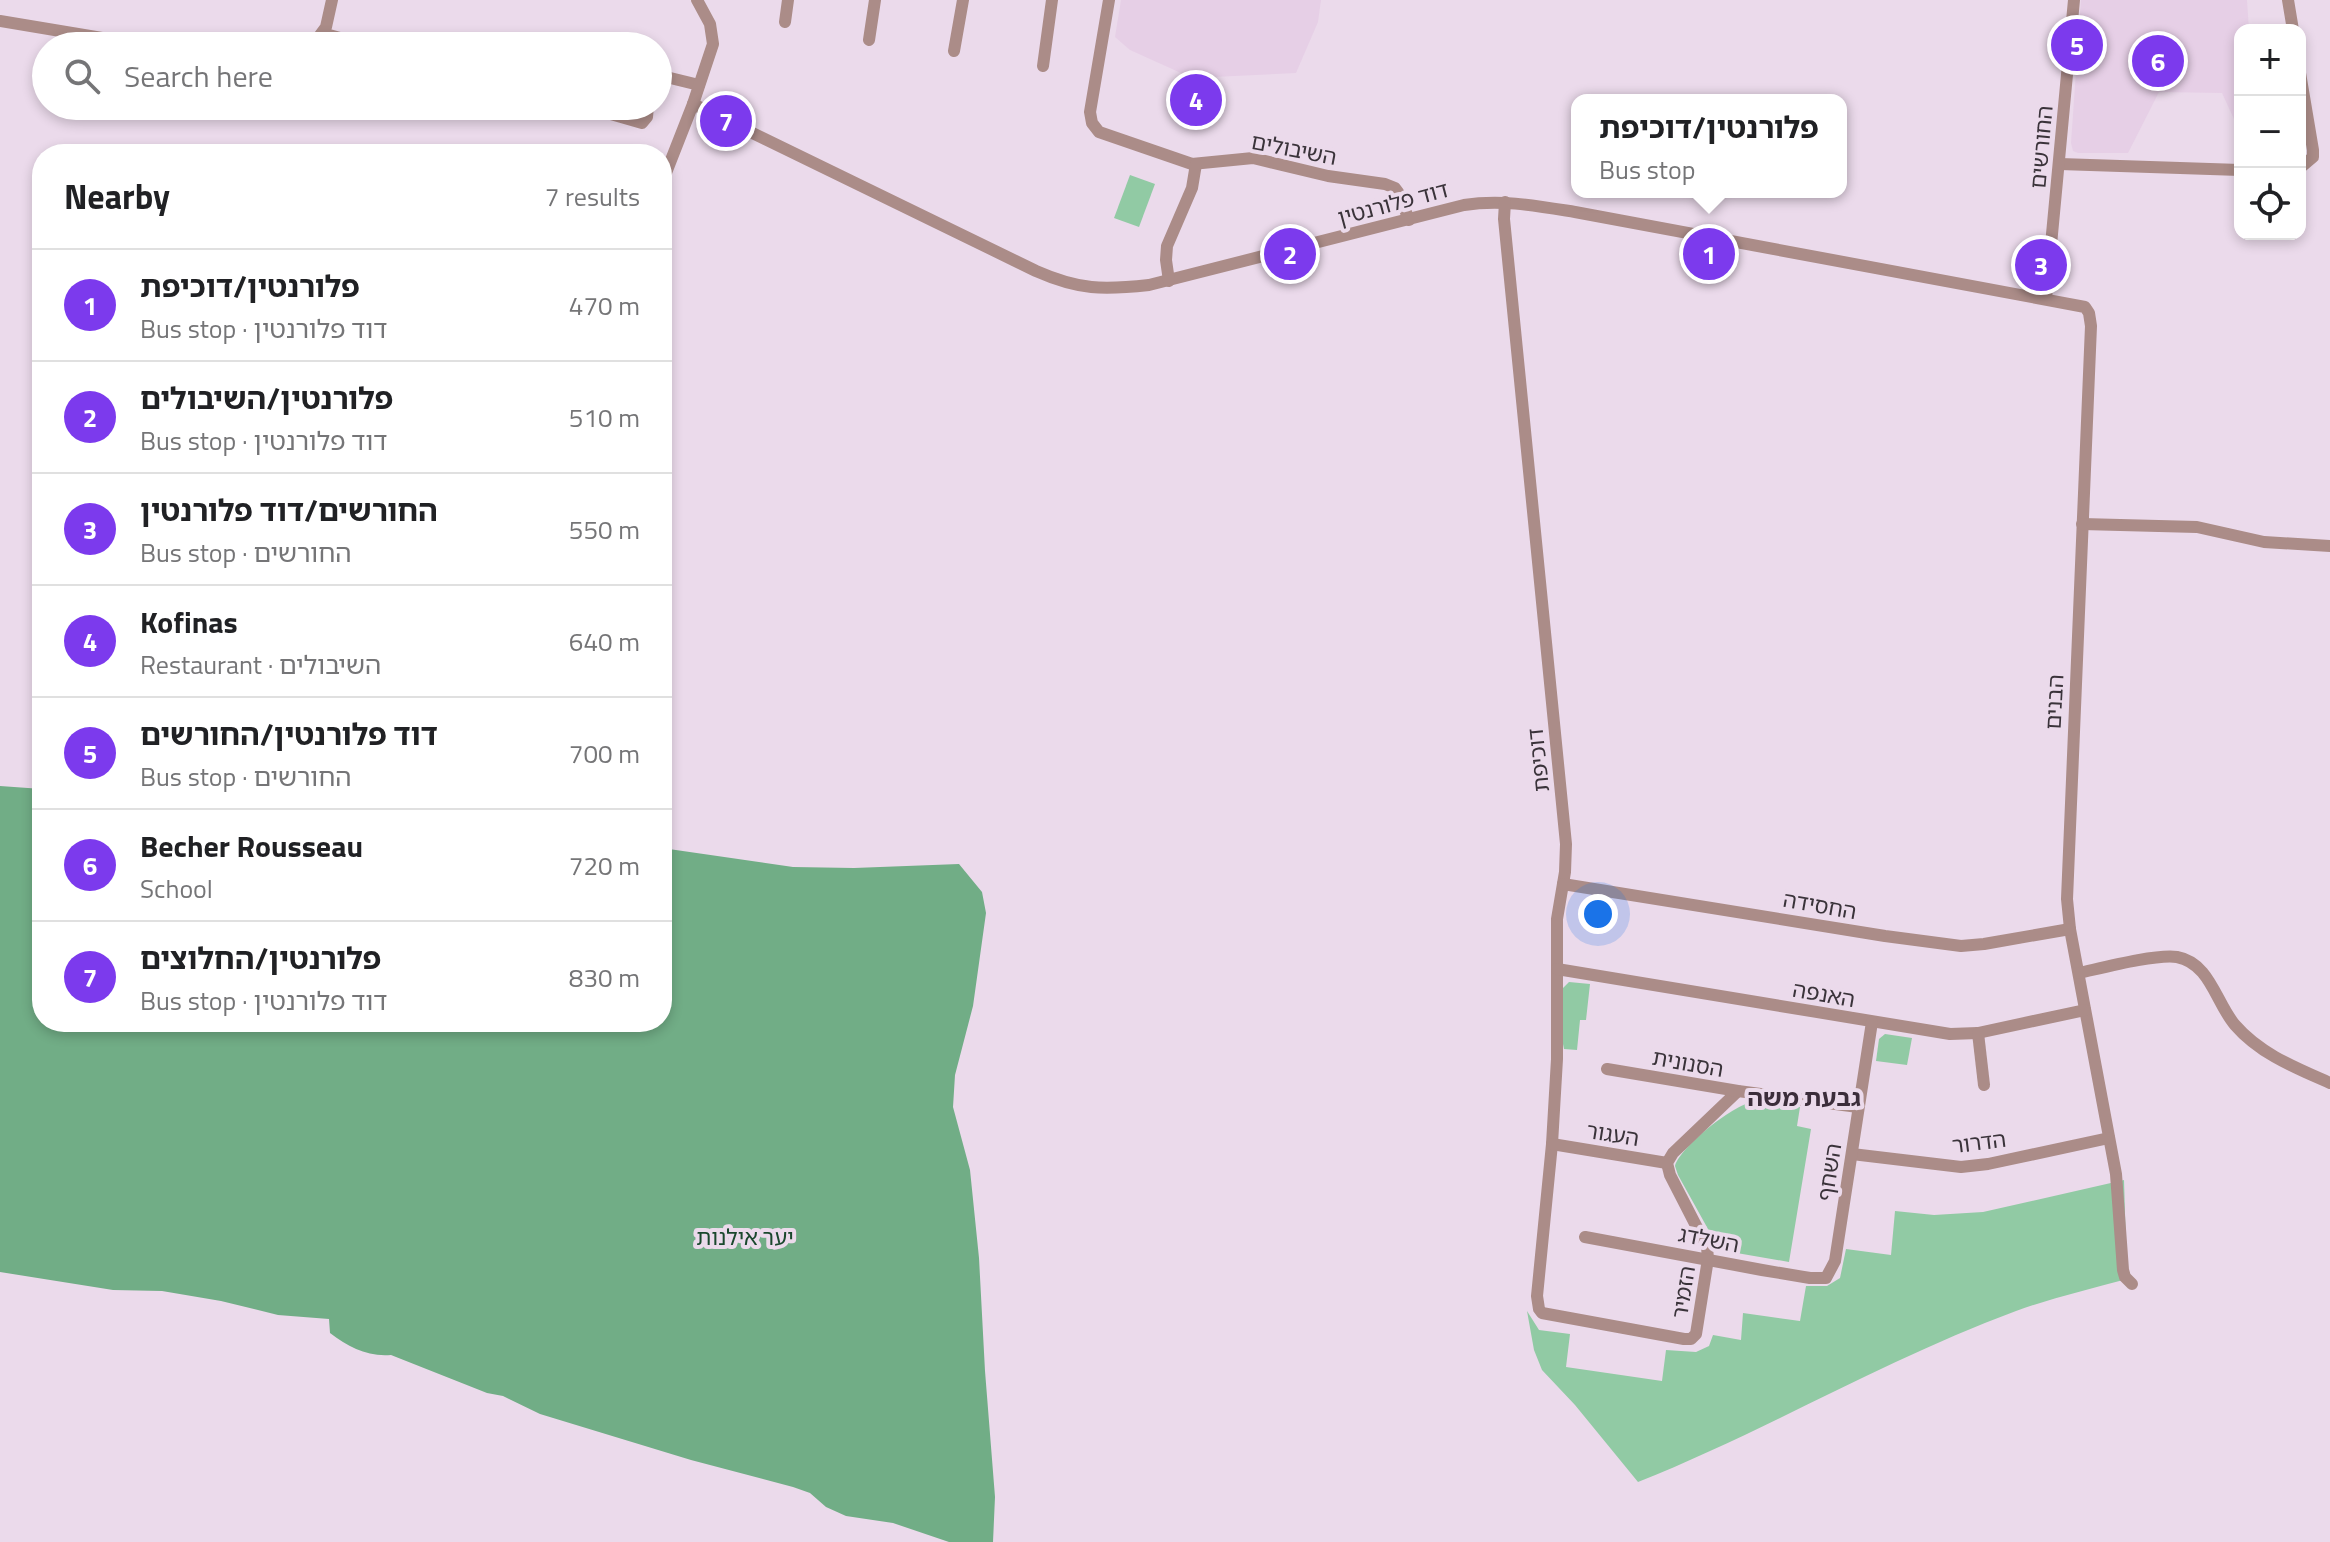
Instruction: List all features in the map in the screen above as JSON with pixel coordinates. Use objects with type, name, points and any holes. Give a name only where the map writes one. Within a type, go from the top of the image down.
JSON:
[{"type":"street","points":[[323,32],[332,0]]},
{"type":"street","points":[[672,158],[713,44],[710,24],[697,0]]},
{"type":"street","points":[[785,22],[788,0]]},
{"type":"street","points":[[869,40],[875,0]]},
{"type":"street","points":[[954,51],[963,0]]},
{"type":"street","points":[[1043,66],[1052,0]]},
{"type":"street","name":"השיבולים","points":[[1109,0],[1091,104],[1094,128],[1105,135],[1179,161],[1196,164],[1253,158],[1328,176],[1385,184],[1398,192],[1409,220]]},
{"type":"street","name":"החורשים","points":[[2046,298],[2074,0]]},
{"type":"street","points":[[2288,0],[2292,24]]},
{"type":"street","points":[[0,21],[66,32]]},
{"type":"street","points":[[672,78],[699,85]]},
{"type":"street","name":"דוד פלורנטין","points":[[693,104],[1058,281],[1097,289],[1169,281],[1464,205],[1505,202],[2046,298]]},
{"type":"street","points":[[2306,109],[2313,157],[2306,163]]},
{"type":"street","points":[[1169,281],[1167,246],[1192,188],[1196,164]]},
{"type":"street","points":[[2060,164],[2234,170]]},
{"type":"street","name":"דוכיפת","points":[[1505,202],[1516,356],[1565,829],[1566,863],[1558,908],[1557,1059],[1552,1144],[1537,1296],[1542,1313]]},
{"type":"street","name":"הבנים","points":[[2046,298],[2085,307],[2091,319],[2066,875],[2070,929],[2118,1194],[2123,1270],[2132,1284]]},
{"type":"street","points":[[2082,524],[2197,527],[2264,542],[2330,546]]},
{"type":"street","name":"החסידה","points":[[1563,884],[1961,946],[2070,929]]},
{"type":"street","points":[[2079,973],[2161,957],[2187,960],[2205,974],[2221,1005],[2242,1034],[2280,1060],[2330,1083]]},
{"type":"street","name":"האנפה","points":[[1557,969],[1950,1034],[1978,1033],[2085,1010]]},
{"type":"street","name":"השחף","points":[[1826,1278],[1835,1261],[1872,1022]]},
{"type":"street","points":[[1978,1033],[1984,1085]]},
{"type":"street","name":"הסנונית","points":[[1607,1069],[1858,1107]]},
{"type":"street","points":[[1667,1163],[1673,1153],[1738,1091]]},
{"type":"street","name":"הדרור","points":[[1852,1154],[1961,1167],[2109,1138]]},
{"type":"street","name":"העגור","points":[[1552,1144],[1667,1163]]},
{"type":"street","name":"הזמיר","points":[[1542,1313],[1691,1339],[1696,1334],[1708,1259],[1704,1238],[1670,1175],[1667,1163]]},
{"type":"street","name":"השלדג","points":[[1585,1237],[1774,1272],[1826,1278]]},
{"type":"shaded area","points":[[1121,0],[1321,0],[1318,22],[1296,73],[1192,78],[1130,50],[1115,37]]},
{"type":"shaded area","points":[[2081,0],[2247,0],[2249,24],[2234,24],[2234,119],[2222,93],[2159,92],[2128,153],[2078,153],[2073,151],[2071,143]]},
{"type":"green space","points":[[1130,175],[1155,184],[1139,227],[1114,218]]},
{"type":"green space","name":"יער אילנות","points":[[0,786],[32,788],[32,1032],[672,1032],[672,849],[793,867],[959,864],[982,892],[986,913],[973,1006],[955,1075],[953,1107],[970,1170],[979,1258],[995,1497],[993,1542],[949,1542],[893,1523],[846,1516],[826,1507],[810,1493],[793,1487],[540,1414],[503,1396],[487,1393],[391,1355],[359,1350],[330,1333],[329,1319],[278,1315],[162,1291],[113,1290],[0,1272]]},
{"type":"green space","points":[[1569,982],[1590,984],[1586,1020],[1580,1020],[1577,1050],[1564,1049],[1563,1044],[1563,988]]},
{"type":"green space","points":[[1885,1034],[1912,1038],[1907,1065],[1876,1061],[1879,1039]]},
{"type":"green space","points":[[1756,1101],[1800,1107],[1797,1126],[1811,1129],[1789,1262],[1723,1248],[1713,1238],[1675,1166],[1687,1148],[1710,1127],[1735,1109]]},
{"type":"green space","points":[[2124,1180],[2127,1279],[2030,1306],[1968,1330],[1733,1441],[1638,1482],[1542,1370],[1534,1350],[1527,1311],[1539,1330],[1570,1334],[1566,1367],[1662,1381],[1666,1350],[1696,1352],[1709,1346],[1713,1335],[1741,1340],[1743,1313],[1800,1321],[1806,1286],[1827,1286],[1840,1278],[1846,1249],[1891,1255],[1895,1211],[1934,1215],[1983,1212]]},
{"type":"place","name":"דוד פלורנטין/החורשים","points":[[2077,45]]},
{"type":"place","name":"Becher Rousseau","points":[[2158,61]]},
{"type":"place","name":"Kofinas","points":[[1196,100]]},
{"type":"place","name":"פלורנטין/החלוצים","points":[[726,121]]},
{"type":"place","name":"פלורנטין/השיבולים","points":[[1290,254]]},
{"type":"place","name":"פלורנטין/דוכיפת","points":[[1709,254]]},
{"type":"place","name":"החורשים/דוד פלורנטין","points":[[2041,265]]},
{"type":"district","name":"גבעת משה","points":[[1804,1098]]}]
